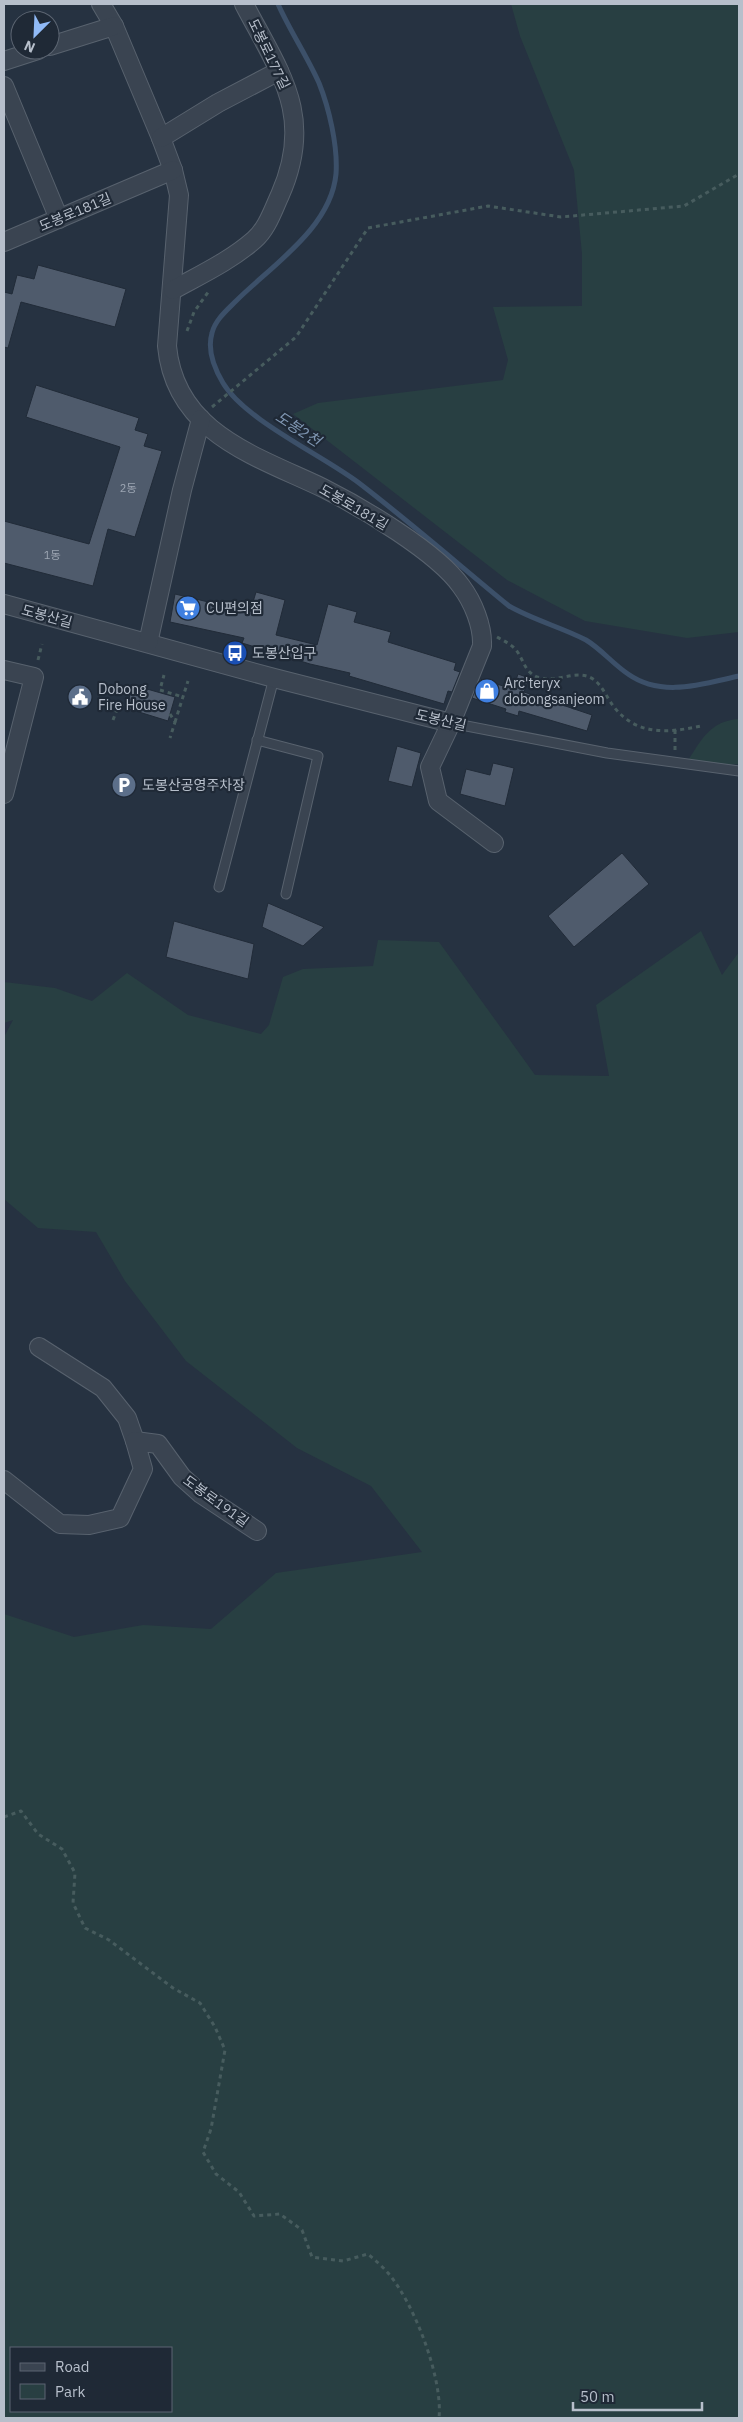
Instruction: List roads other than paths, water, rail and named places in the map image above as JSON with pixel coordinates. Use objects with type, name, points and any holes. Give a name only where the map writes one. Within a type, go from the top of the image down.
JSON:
[{"type":"street","name":"도봉로181길","points":[[102,4],[114,26],[161,138],[173,170],[179,195],[173,290],[167,346],[168,357],[186,401],[205,414],[224,439],[248,454],[322,488],[387,525],[456,578],[467,594],[475,612],[482,637],[482,646],[451,723],[430,767],[438,801],[494,843]]},
{"type":"street","name":"도봉로177길","points":[[173,290],[224,262],[260,234],[273,210],[292,162],[296,135],[289,97],[279,71],[244,4]]},
{"type":"street","points":[[60,43],[114,26]]},
{"type":"street","points":[[161,138],[279,71]]},
{"type":"street","points":[[4,86],[60,219]]},
{"type":"street","name":"도봉로181길","points":[[4,242],[173,170]]},
{"type":"street","points":[[148,643],[182,490],[205,414]]},
{"type":"street","name":"도봉산길","points":[[4,604],[274,678],[451,723]]},
{"type":"street","points":[[4,670],[34,677],[4,794]]},
{"type":"street","points":[[4,1480],[60,1524],[89,1525],[120,1518],[143,1469],[127,1418],[103,1388],[39,1346]]},
{"type":"street","name":"도봉로191길","points":[[135,1441],[158,1444],[182,1477],[201,1494],[257,1531]]},
{"type":"lane","points":[[219,888],[274,678]]},
{"type":"lane","name":"도봉산길","points":[[451,723],[575,748],[739,772]]},
{"type":"lane","points":[[257,740],[318,756],[286,894]]},
{"type":"waterway","name":"도봉2천","points":[[278,4],[323,93],[336,151],[336,174],[332,194],[323,212],[311,229],[282,260],[229,308],[216,324],[210,346],[214,365],[223,383],[248,410],[266,424],[359,483],[509,606],[586,640],[628,674],[654,686],[668,687],[697,685],[739,676]]},
{"type":"place","name":"CU편의점","points":[[188,608]]},
{"type":"place","name":"도봉산입구","points":[[235,653]]},
{"type":"place","name":"Arc'teryx dobongsanjeom","points":[[487,691]]},
{"type":"place","name":"Dobong Fire House","points":[[80,697]]},
{"type":"place","name":"도봉산공영주차장","points":[[124,785]]}]
